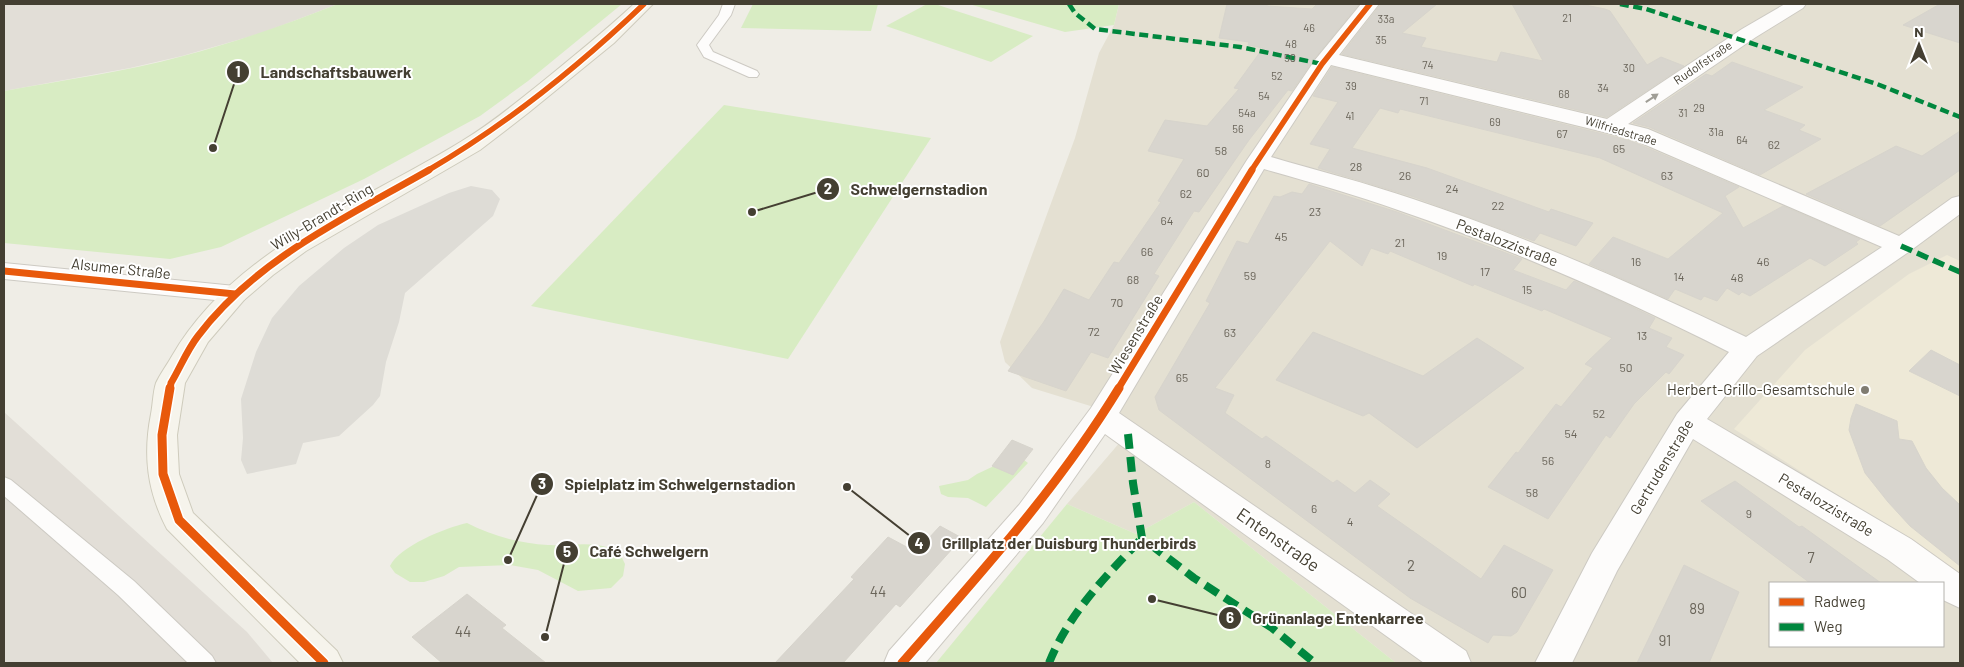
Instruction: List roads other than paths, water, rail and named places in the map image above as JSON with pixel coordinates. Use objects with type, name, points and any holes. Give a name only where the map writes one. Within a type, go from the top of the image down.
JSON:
[{"type":"main road","name":"Willy-Brandt-Ring","points":[[324,663],[179,520],[163,474],[162,435],[171,384],[197,336],[236,294],[264,269],[297,246],[472,145],[521,110],[600,45],[644,4]]},
{"type":"street","name":"Wiesenstraße","points":[[902,663],[1031,514],[1102,416],[1258,160],[1327,58],[1370,4]]},
{"type":"street","name":"Rudolfstraße","points":[[1611,126],[1789,5]]},
{"type":"street","name":"Wilfriedstraße","points":[[1327,58],[1640,134],[1901,246]]},
{"type":"street","name":"Pestalozzistraße","points":[[1258,160],[1357,189],[1488,234],[1667,308],[1747,348]]},
{"type":"street","name":"Gertrudenstraße","points":[[1553,663],[1604,562],[1688,422],[1747,348],[1901,246],[1960,203]]},
{"type":"street","name":"Alsumer Straße","points":[[4,271],[236,294]]},
{"type":"street","name":"Entenstraße","points":[[1102,416],[1453,663]]},
{"type":"street","name":"Pestalozzistraße","points":[[1688,422],[1899,550],[1960,593]]},
{"type":"lane","points":[[729,4],[725,16],[703,44],[708,54],[753,74]]},
{"type":"lane","points":[[4,485],[126,588],[204,663]]},
{"type":"place","name":"Landschaftsbauwerk","points":[[213,148]]},
{"type":"place","name":"Schwelgernstadion","points":[[752,212]]},
{"type":"place","name":"Herbert-Grillo-Gesamtschule","points":[[1865,390]]},
{"type":"place","name":"Grillplatz der Duisburg Thunderbirds","points":[[847,487]]},
{"type":"place","name":"Spielplatz im Schwelgernstadion","points":[[508,560]]},
{"type":"place","name":"Grünanlage Entenkarree","points":[[1152,599]]},
{"type":"place","name":"Café Schwelgern","points":[[545,637]]}]
